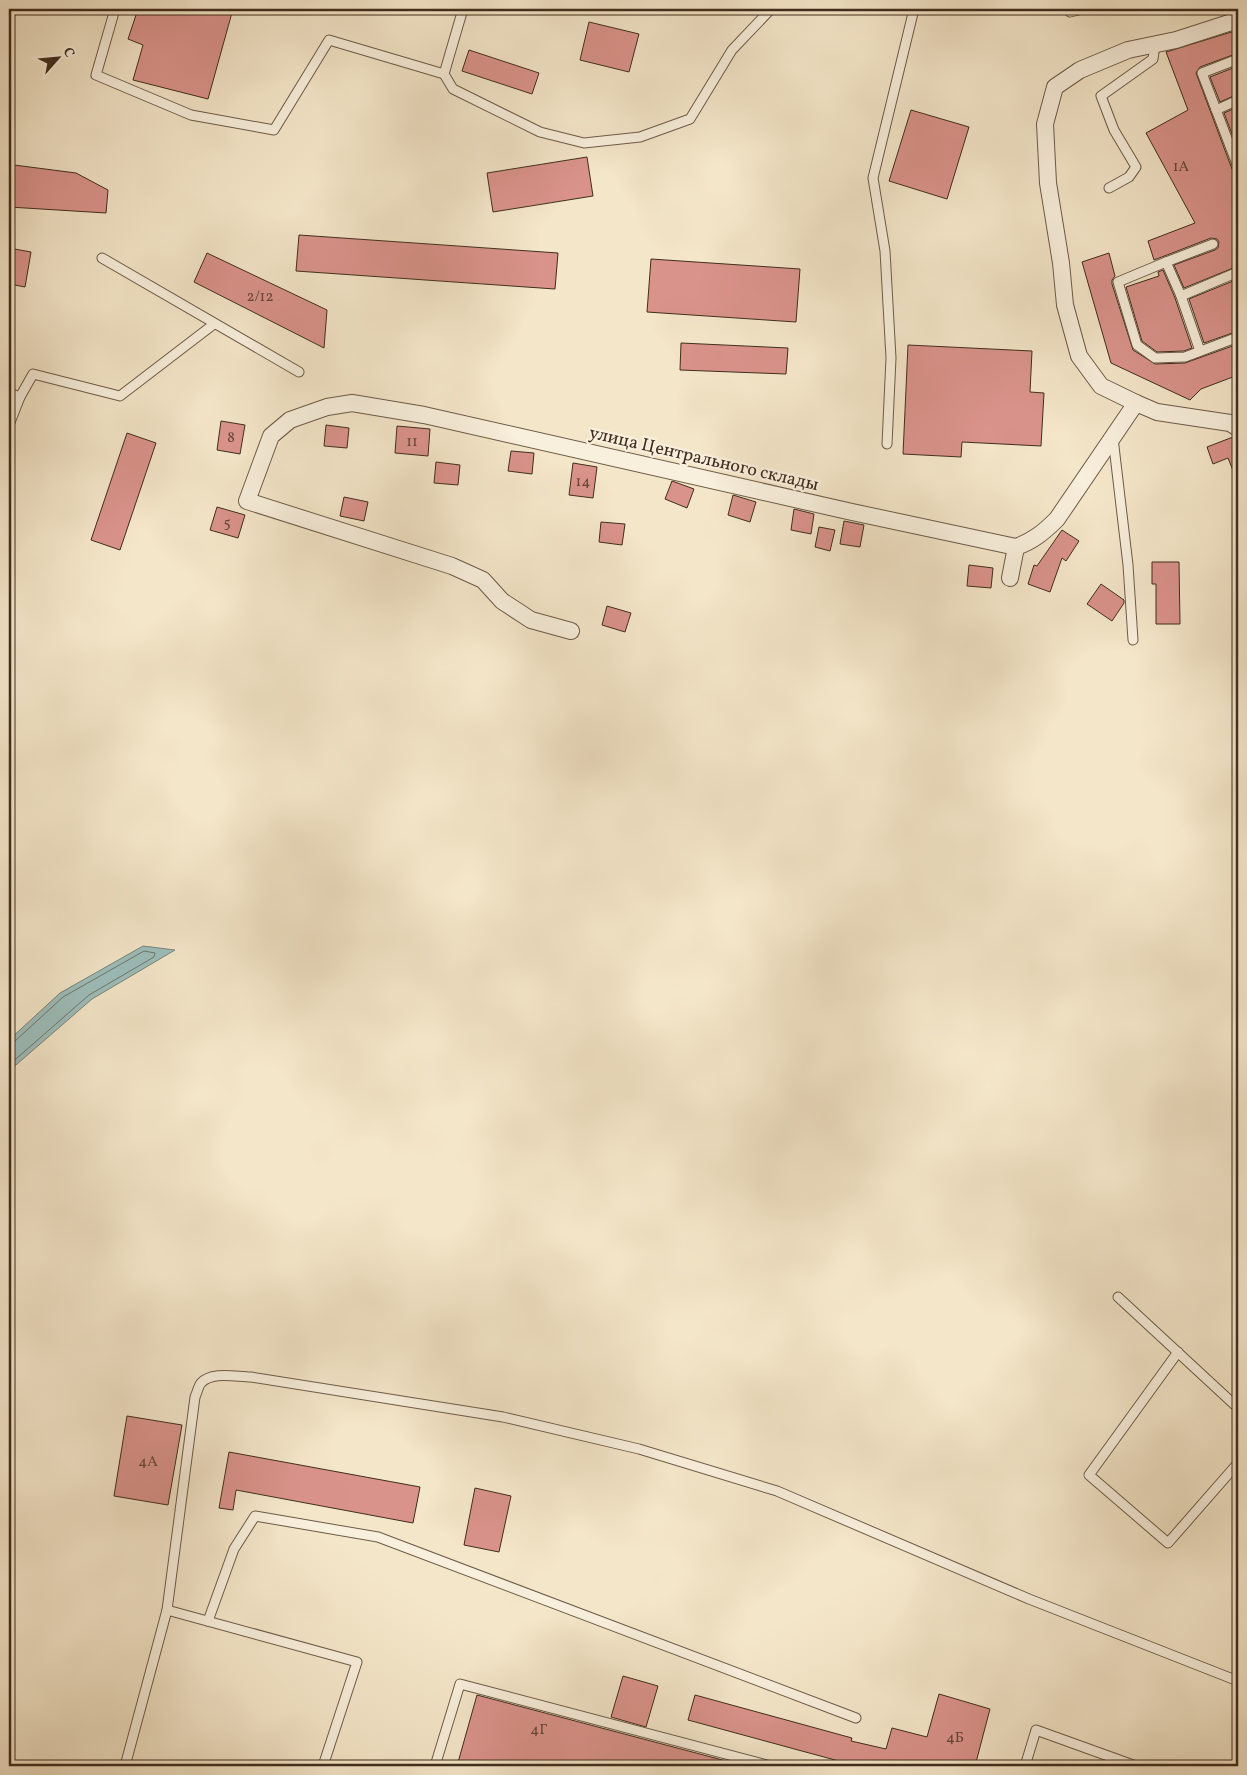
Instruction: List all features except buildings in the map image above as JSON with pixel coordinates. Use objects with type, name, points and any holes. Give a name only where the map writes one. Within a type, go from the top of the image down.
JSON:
[{"type":"street","points":[[1234,425],[1157,412],[1136,403],[1101,386],[1079,356],[1065,305],[1061,263],[1048,183],[1044,124],[1055,87],[1080,70],[1128,50],[1176,40],[1238,20]]},
{"type":"street","name":"улица Центрального склады","points":[[571,631],[531,620],[502,601],[483,580],[452,566],[247,501],[271,436],[290,420],[326,407],[352,402],[424,415],[852,512],[1016,547]]},
{"type":"street","points":[[1010,578],[1016,547],[1029,542],[1057,519],[1136,403]]},
{"type":"lane","points":[[115,9],[96,74],[191,115],[274,130],[329,40],[444,74],[454,89],[540,132],[584,143],[640,137],[690,119],[732,50],[771,9]]},
{"type":"lane","points":[[444,74],[463,9]]},
{"type":"lane","points":[[888,444],[891,358],[885,251],[873,178],[914,9]]},
{"type":"lane","points":[[1071,9],[1070,12],[1083,9]]},
{"type":"lane","points":[[1109,188],[1129,178],[1136,167],[1114,130],[1100,96],[1153,59],[1155,45]]},
{"type":"lane","points":[[1238,59],[1202,73],[1238,167]]},
{"type":"lane","points":[[1216,110],[1238,100]]},
{"type":"lane","points":[[1213,244],[1118,282],[1137,345],[1155,358],[1185,357],[1238,337]]},
{"type":"lane","points":[[102,258],[299,372]]},
{"type":"lane","points":[[1166,262],[1181,296],[1200,351]]},
{"type":"lane","points":[[1181,296],[1238,272]]},
{"type":"lane","points":[[9,425],[20,397],[33,374],[120,396],[214,324]]},
{"type":"lane","points":[[9,393],[20,397]]},
{"type":"lane","points":[[1113,437],[1128,565],[1133,640]]},
{"type":"lane","points":[[1118,1298],[1238,1408]]},
{"type":"lane","points":[[1178,1352],[1089,1475],[1168,1543],[1238,1463]]},
{"type":"lane","points":[[125,1766],[167,1610],[195,1397],[200,1384],[207,1378],[219,1376],[251,1377],[503,1417],[638,1449],[777,1491],[1029,1599],[1238,1681]]},
{"type":"lane","points":[[208,1621],[234,1549],[255,1516],[378,1537],[856,1718]]},
{"type":"lane","points":[[167,1610],[357,1662],[323,1766]]},
{"type":"lane","points":[[435,1766],[460,1684],[771,1766]]},
{"type":"lane","points":[[1025,1766],[1036,1730],[1136,1766]]},
{"type":"water","points":[[143,946],[175,950],[92,999],[9,1071],[9,1040],[60,993]]}]
